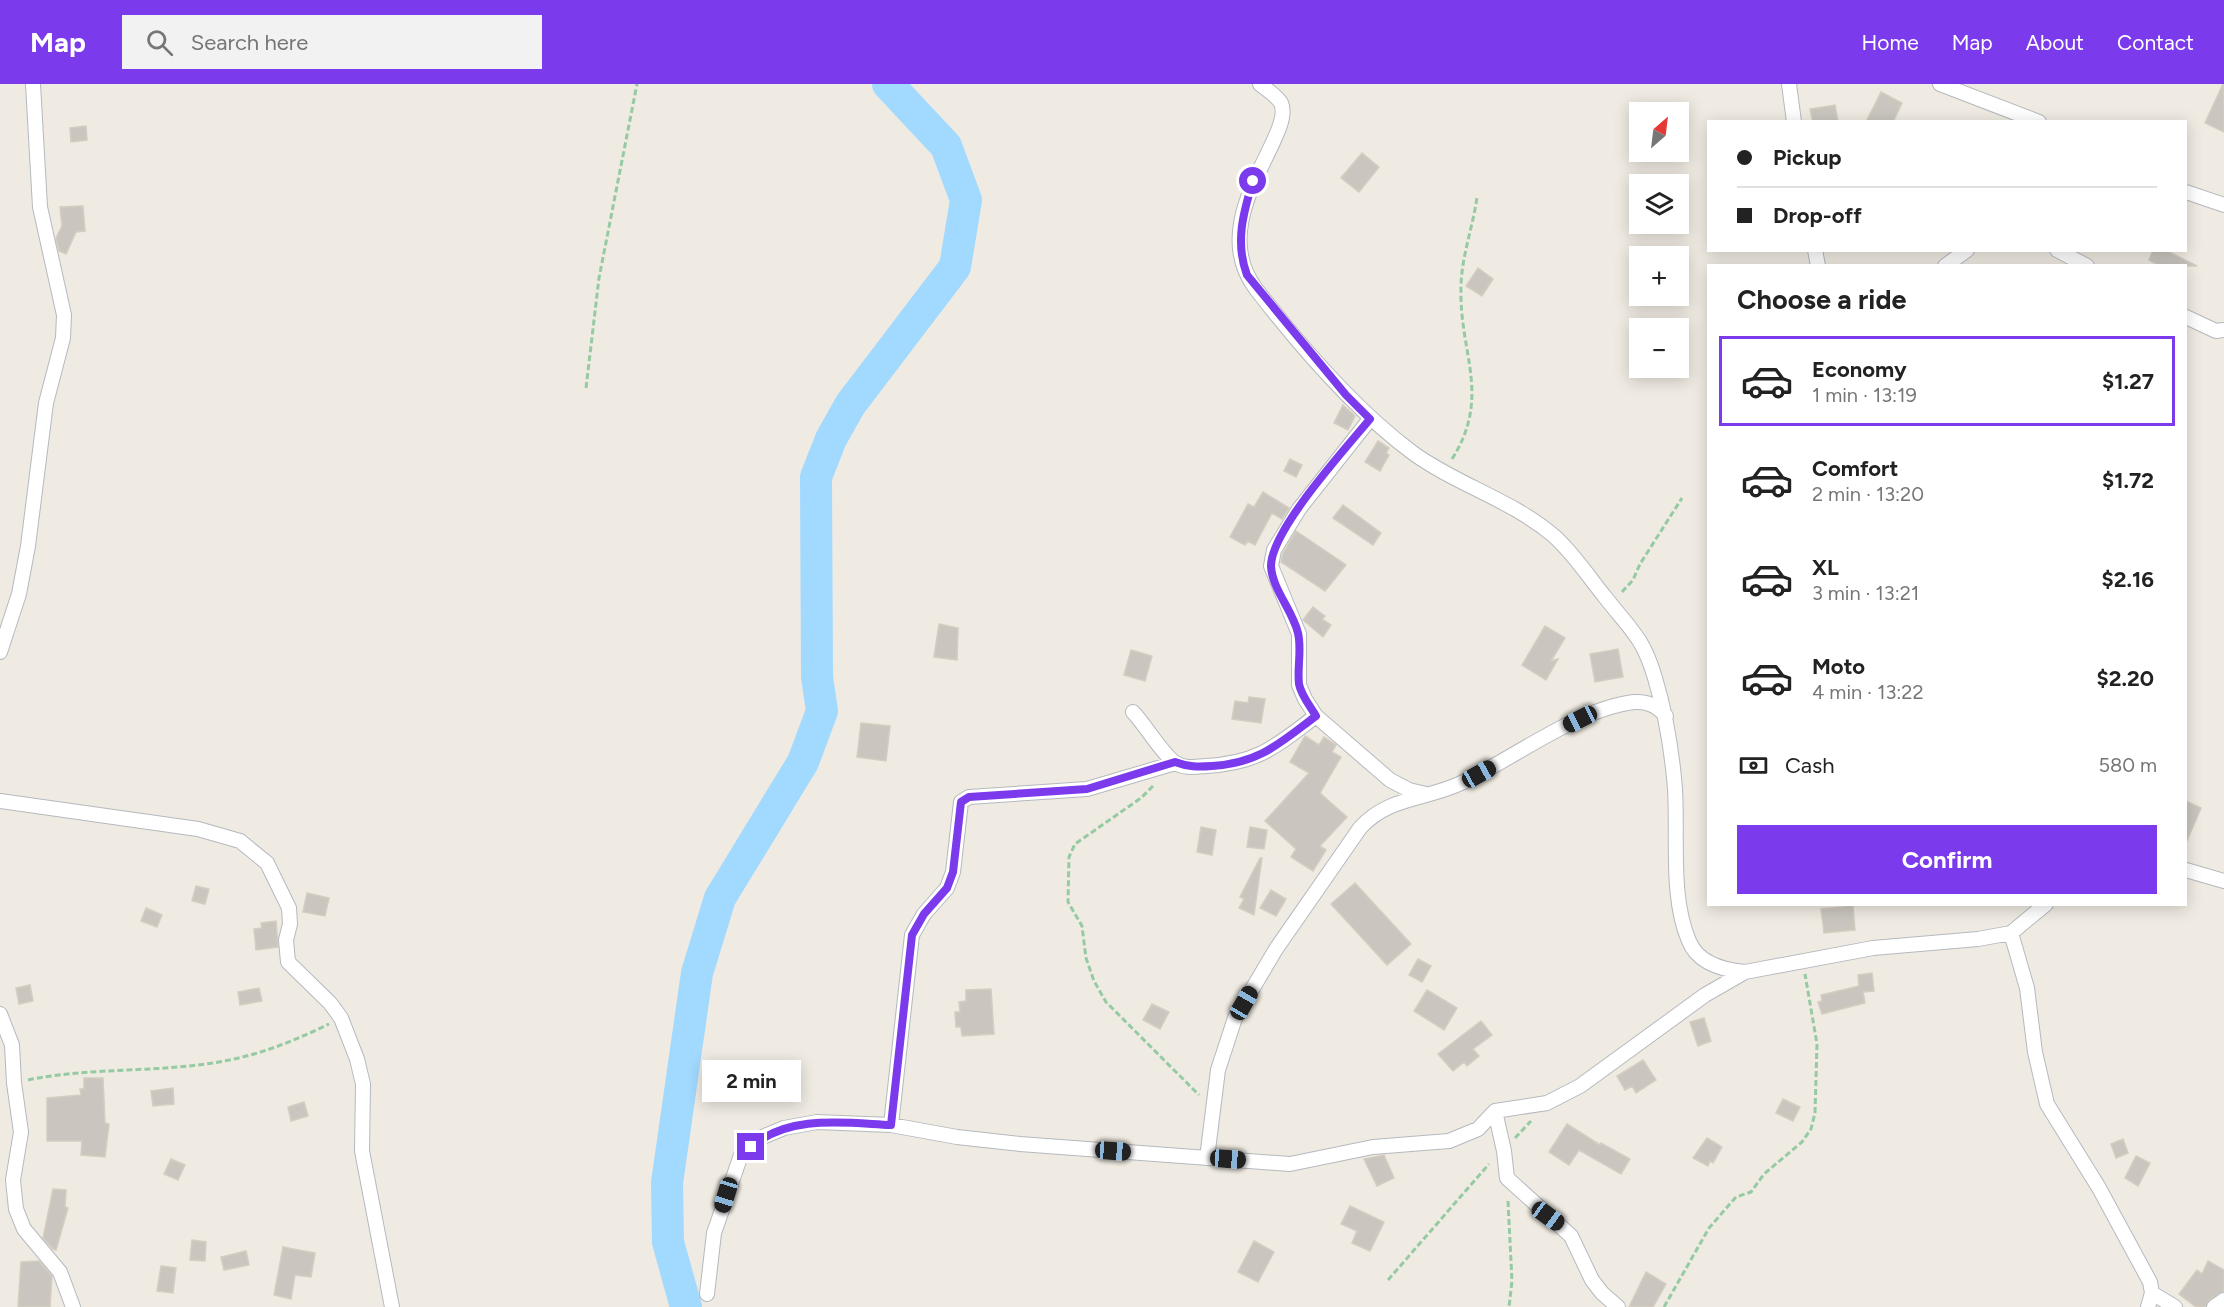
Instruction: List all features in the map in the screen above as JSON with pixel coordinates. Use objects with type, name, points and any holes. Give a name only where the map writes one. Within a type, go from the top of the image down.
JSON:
[{"type":"street","points":[[0,652],[19,594],[28,546],[46,403],[63,338],[64,315],[40,207],[33,84]]},
{"type":"street","points":[[1260,84],[1281,104],[1281,123],[1253,181],[1243,213],[1240,258],[1256,289],[1346,395],[1370,419],[1443,473],[1502,501],[1554,536],[1578,561],[1606,599],[1628,623],[1647,650],[1666,716],[1675,790],[1681,914],[1689,943],[1700,957],[1717,967],[1745,972]]},
{"type":"street","points":[[1789,84],[1794,120]]},
{"type":"street","points":[[1940,84],[2033,120]]},
{"type":"street","points":[[2187,192],[2224,205]]},
{"type":"street","points":[[1948,264],[1963,252]]},
{"type":"street","points":[[2061,252],[2082,264]]},
{"type":"street","points":[[2187,317],[2216,331],[2224,330]]},
{"type":"street","points":[[1370,419],[1299,509],[1284,532],[1273,558],[1274,575],[1299,634],[1299,685],[1316,716],[1390,780],[1409,790],[1428,794]]},
{"type":"street","points":[[1207,1158],[1211,1107],[1218,1070],[1234,1018],[1276,949],[1360,828],[1374,813],[1456,785],[1580,719],[1612,708],[1641,702],[1658,707],[1666,716]]},
{"type":"street","points":[[1133,712],[1169,764]]},
{"type":"street","points":[[891,1125],[912,935],[924,914],[947,888],[953,872],[961,802],[969,797],[1087,789],[1169,764],[1188,767],[1228,765],[1253,759],[1275,747],[1316,716]]},
{"type":"street","points":[[0,801],[198,829],[240,841],[267,863],[289,908],[290,924],[286,939],[288,962],[330,1002],[341,1018],[357,1059],[363,1084],[362,1151],[392,1307]]},
{"type":"street","points":[[2187,870],[2224,881]]},
{"type":"street","points":[[707,1294],[714,1233],[741,1155],[760,1138],[783,1128],[817,1122],[891,1125],[978,1139],[1290,1164],[1373,1147],[1449,1141],[1478,1129],[1495,1111],[1547,1102],[1605,1070],[1705,995],[1745,972],[1873,948],[1978,939],[2011,933],[2044,906]]},
{"type":"street","points":[[2011,933],[2027,988],[2035,1052],[2047,1104],[2099,1188],[2150,1282],[2152,1293],[2148,1307]]},
{"type":"street","points":[[0,1014],[12,1045],[14,1083],[21,1132],[13,1180],[16,1209],[24,1229],[60,1272],[73,1307]]},
{"type":"street","points":[[1495,1111],[1504,1151],[1506,1178],[1571,1236],[1592,1280],[1602,1293],[1618,1307]]},
{"type":"street","points":[[2152,1293],[2175,1307]]},
{"type":"street","points":[[2214,1307],[2224,1300]]},
{"type":"path","points":[[586,388],[599,278],[637,84]]},
{"type":"path","points":[[1443,473],[1463,441],[1472,406],[1473,382],[1461,284],[1477,197]]},
{"type":"path","points":[[1606,599],[1627,588],[1682,498]]},
{"type":"path","points":[[1169,764],[1141,798],[1071,849],[1068,902],[1082,926],[1086,958],[1094,981],[1106,1002],[1211,1107]]},
{"type":"path","points":[[1664,1307],[1709,1228],[1736,1197],[1751,1192],[1764,1174],[1802,1142],[1811,1129],[1815,1113],[1817,1044],[1803,961]]},
{"type":"path","points":[[14,1083],[59,1074],[232,1059],[271,1050],[341,1018]]},
{"type":"path","points":[[1388,1280],[1476,1176],[1504,1151],[1547,1102]]},
{"type":"path","points":[[1506,1178],[1512,1258],[1509,1307]]},
{"type":"building","points":[[2224,84],[2224,132],[2205,123]]},
{"type":"building","points":[[1881,92],[1902,103],[1894,120],[1867,120]]},
{"type":"building","points":[[1835,105],[1838,120],[1813,120],[1810,109]]},
{"type":"building","points":[[86,126],[87,140],[71,142],[70,128]]},
{"type":"building","points":[[1362,153],[1379,167],[1359,192],[1341,178]]},
{"type":"building","points":[[83,206],[85,231],[76,232],[66,254],[59,251],[56,238],[62,226],[60,207]]},
{"type":"building","points":[[2152,252],[2169,252],[2197,266],[2156,264],[2149,260]]},
{"type":"building","points":[[1478,268],[1493,279],[1482,296],[1466,286]]},
{"type":"building","points":[[1343,405],[1355,416],[1348,430],[1334,423]]},
{"type":"building","points":[[1378,441],[1389,448],[1386,453],[1389,455],[1380,471],[1365,462]]},
{"type":"building","points":[[1290,459],[1302,465],[1296,477],[1284,471]]},
{"type":"building","points":[[1263,492],[1289,508],[1282,519],[1272,513],[1255,545],[1248,541],[1245,545],[1230,537],[1248,504],[1254,507]]},
{"type":"building","points":[[1343,505],[1381,533],[1373,545],[1333,518]]},
{"type":"building","points":[[1296,531],[1346,565],[1325,591],[1281,562],[1283,553]]},
{"type":"building","points":[[1313,607],[1325,616],[1322,619],[1331,625],[1323,637],[1303,620]]},
{"type":"building","points":[[939,624],[958,628],[957,660],[934,657]]},
{"type":"building","points":[[1545,626],[1565,638],[1551,661],[1558,659],[1546,680],[1522,665]]},
{"type":"building","points":[[1618,649],[1623,677],[1595,682],[1590,654]]},
{"type":"building","points":[[1131,650],[1152,656],[1145,681],[1124,675]]},
{"type":"building","points":[[1249,697],[1265,699],[1261,723],[1232,719],[1235,701],[1248,703]]},
{"type":"building","points":[[861,723],[890,726],[886,761],[857,757]]},
{"type":"building","points":[[1305,736],[1319,745],[1324,737],[1336,745],[1332,752],[1341,757],[1320,793],[1347,817],[1320,846],[1326,850],[1313,871],[1291,857],[1296,849],[1265,821],[1309,773],[1290,762]]},
{"type":"building","points":[[2187,801],[2201,808],[2187,841]]},
{"type":"building","points":[[1201,827],[1216,830],[1212,855],[1197,852]]},
{"type":"building","points":[[1250,827],[1267,830],[1264,849],[1247,847]]},
{"type":"building","points":[[1262,858],[1254,915],[1239,908],[1244,899],[1240,897]]},
{"type":"building","points":[[1355,883],[1411,944],[1387,965],[1331,904]]},
{"type":"building","points":[[196,886],[209,889],[205,904],[192,901]]},
{"type":"building","points":[[1271,890],[1286,899],[1276,916],[1260,908]]},
{"type":"building","points":[[307,893],[329,898],[325,916],[303,912]]},
{"type":"building","points":[[1853,906],[1855,930],[1824,933],[1821,909]]},
{"type":"building","points":[[146,908],[162,915],[157,927],[141,921]]},
{"type":"building","points":[[276,921],[278,947],[256,950],[254,929],[262,928],[261,923]]},
{"type":"building","points":[[1418,959],[1431,966],[1422,982],[1409,975]]},
{"type":"building","points":[[1872,973],[1874,991],[1863,992],[1865,1003],[1822,1014],[1818,1002],[1822,1001],[1821,995],[1859,986],[1858,975]]},
{"type":"building","points":[[30,985],[33,1001],[19,1004],[16,988]]},
{"type":"building","points":[[259,988],[262,1001],[240,1005],[238,992]]},
{"type":"building","points":[[991,989],[994,1034],[962,1036],[961,1027],[956,1027],[955,1012],[960,1012],[959,1002],[966,1001],[966,990]]},
{"type":"building","points":[[1427,990],[1457,1008],[1444,1030],[1414,1011]]},
{"type":"building","points":[[1152,1004],[1169,1012],[1160,1029],[1143,1020]]},
{"type":"building","points":[[1704,1018],[1711,1041],[1698,1046],[1690,1022]]},
{"type":"building","points":[[1481,1021],[1492,1035],[1473,1049],[1479,1056],[1467,1066],[1464,1062],[1453,1071],[1438,1054]]},
{"type":"building","points":[[1643,1060],[1656,1080],[1636,1093],[1632,1086],[1625,1090],[1617,1076]]},
{"type":"building","points":[[84,1078],[103,1078],[105,1123],[109,1124],[105,1157],[81,1155],[82,1141],[47,1141],[47,1098],[81,1095],[80,1089],[84,1089]]},
{"type":"building","points":[[173,1088],[174,1104],[153,1106],[151,1091]]},
{"type":"building","points":[[1783,1099],[1800,1107],[1793,1121],[1776,1113]]},
{"type":"building","points":[[304,1102],[308,1116],[291,1121],[288,1107]]},
{"type":"building","points":[[1567,1124],[1600,1145],[1601,1143],[1630,1159],[1621,1174],[1579,1150],[1569,1165],[1549,1152]]},
{"type":"building","points":[[1707,1138],[1722,1147],[1713,1163],[1710,1161],[1708,1166],[1693,1158]]},
{"type":"building","points":[[2123,1139],[2128,1153],[2116,1158],[2111,1144]]},
{"type":"building","points":[[1384,1155],[1394,1178],[1377,1186],[1364,1159]]},
{"type":"building","points":[[2136,1156],[2150,1163],[2138,1186],[2125,1178]]},
{"type":"building","points":[[171,1159],[185,1165],[178,1180],[164,1174]]},
{"type":"building","points":[[53,1189],[66,1190],[65,1207],[68,1208],[56,1250],[43,1238]]},
{"type":"building","points":[[1350,1206],[1384,1222],[1370,1251],[1352,1243],[1357,1231],[1341,1224]]},
{"type":"building","points":[[192,1240],[206,1242],[205,1261],[190,1260]]},
{"type":"building","points":[[1254,1241],[1274,1252],[1258,1282],[1238,1272]]},
{"type":"building","points":[[283,1247],[315,1253],[311,1277],[295,1275],[291,1299],[274,1295]]},
{"type":"building","points":[[246,1251],[249,1265],[224,1270],[221,1257]]},
{"type":"building","points":[[39,1261],[52,1276],[50,1307],[18,1307],[21,1262]]},
{"type":"building","points":[[2208,1261],[2224,1270],[2224,1291],[2209,1300],[2205,1307],[2196,1307],[2179,1294],[2197,1270],[2202,1274]]},
{"type":"building","points":[[161,1266],[176,1268],[173,1293],[157,1291]]},
{"type":"building","points":[[1646,1272],[1666,1284],[1653,1307],[1629,1307]]},
{"type":"waterway","points":[[686,1307],[668,1242],[667,1183],[697,973],[720,898],[803,762],[822,711],[817,677],[816,477],[831,439],[850,405],[955,267],[966,200],[946,146],[888,84]]},
{"type":"route","points":[[751,1147],[760,1138],[783,1128],[817,1122],[891,1125],[912,935],[924,914],[947,888],[953,872],[961,802],[969,797],[1087,789],[1116,782],[1175,762],[1188,767],[1228,765],[1253,759],[1275,747],[1316,716],[1299,685],[1301,652],[1299,634],[1271,566],[1274,550],[1299,509],[1370,419],[1346,395],[1256,289],[1247,275],[1240,258],[1241,230],[1243,213],[1253,181]]}]
